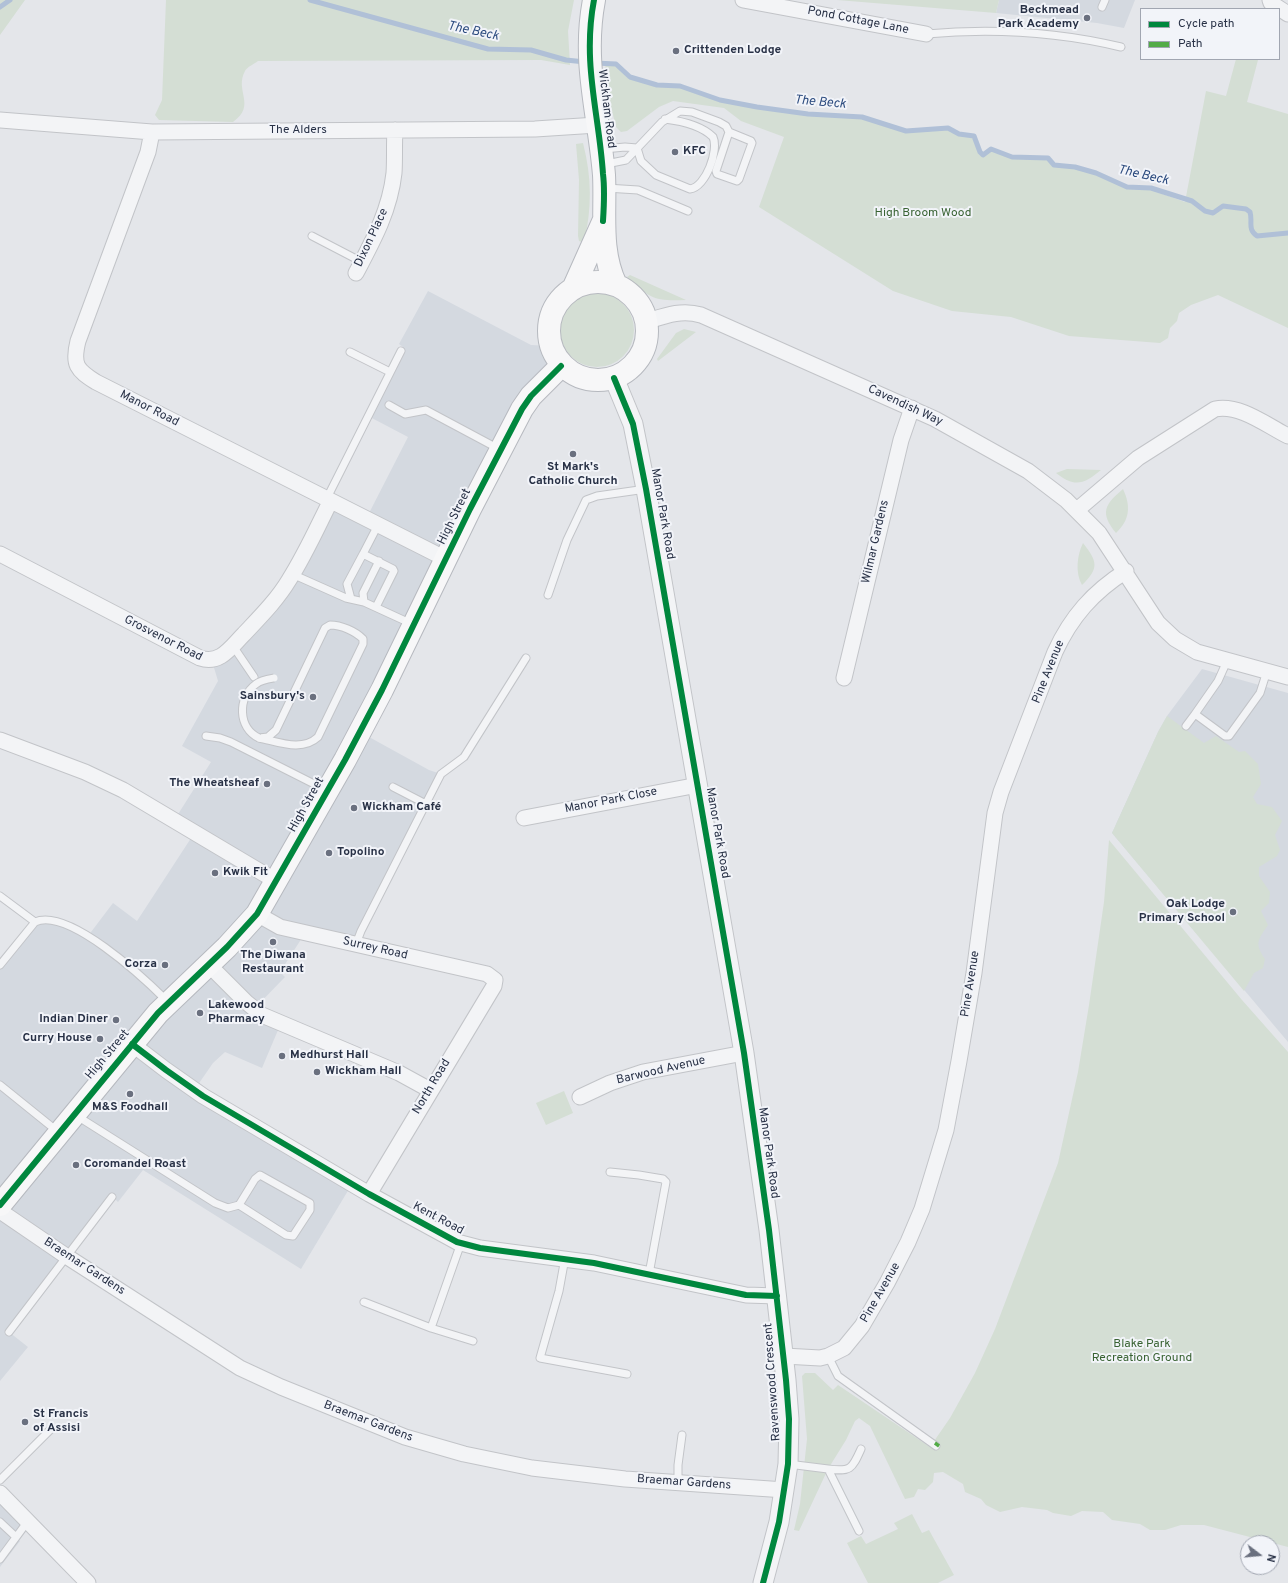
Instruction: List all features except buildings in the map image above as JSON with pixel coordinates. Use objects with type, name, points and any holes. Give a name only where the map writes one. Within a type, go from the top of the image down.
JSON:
[{"type":"highway","name":"Wickham Road","points":[[594,0],[591,17],[590,75],[604,188],[603,221],[607,262],[616,285]]},
{"type":"highway","name":"Wickham Road","points":[[573,289],[603,221]]},
{"type":"highway","points":[[595,282],[616,285],[636,301],[642,310],[645,322],[646,339],[639,357],[630,367],[614,378],[588,379],[577,376],[561,366],[551,346],[550,322],[554,309],[563,297],[573,289],[585,283],[595,282]]},
{"type":"highway","name":"High Street","points":[[0,1205],[132,1044],[169,1002],[234,940],[257,914],[328,791],[382,690],[501,450],[531,396],[561,366]]},
{"type":"street","name":"Pond Cottage Lane","points":[[743,0],[926,34]]},
{"type":"street","name":"The Alders","points":[[0,120],[152,132],[535,129],[597,125]]},
{"type":"street","name":"Dixon Place","points":[[359,268],[381,224],[388,205],[394,172],[394,130]]},
{"type":"street","name":"Manor Road","points":[[152,132],[148,152],[78,341],[75,353],[75,361],[78,369],[96,382],[328,501],[446,559]]},
{"type":"street","name":"Cavendish Way","points":[[645,322],[680,312],[700,315],[912,408],[1018,464],[1054,490],[1077,510],[1099,533],[1126,571],[1158,623],[1169,634],[1197,652],[1288,677]]},
{"type":"street","name":"Manor Park Road","points":[[614,378],[633,424],[646,489],[744,1053],[777,1296]]},
{"type":"street","name":"Wilmar Gardens","points":[[844,678],[901,440],[912,408]]},
{"type":"street","points":[[1077,510],[1138,458],[1215,409],[1227,408],[1239,410],[1288,436]]},
{"type":"street","name":"Grosvenor Road","points":[[0,554],[200,658],[212,661],[218,659],[233,646],[277,597],[292,574],[328,501]]},
{"type":"street","name":"Pine Avenue","points":[[784,1356],[820,1358],[828,1356],[844,1348],[853,1338],[875,1304],[908,1242],[934,1175],[946,1130],[974,973],[993,824],[1001,792],[1055,652],[1066,631],[1085,603],[1113,579],[1126,571]]},
{"type":"street","points":[[0,740],[104,781],[186,827],[276,881]]},
{"type":"street","name":"Manor Park Close","points":[[524,818],[698,785]]},
{"type":"street","name":"Surrey Road","points":[[257,914],[280,927],[487,974],[495,980]]},
{"type":"street","points":[[208,964],[246,1002],[262,1015],[399,1073],[430,1090]]},
{"type":"street","name":"North Road","points":[[369,1194],[430,1090],[494,986],[495,980]]},
{"type":"street","name":"Kent Road","points":[[132,1044],[204,1096],[369,1194],[445,1237],[461,1244],[480,1248],[565,1258],[746,1295],[777,1296]]},
{"type":"street","name":"Barwood Avenue","points":[[580,1097],[610,1083],[643,1072],[744,1053]]},
{"type":"street","name":"Braemar Gardens","points":[[0,1211],[66,1256],[240,1368],[276,1385],[405,1437],[464,1454],[532,1468],[589,1476],[785,1490]]},
{"type":"street","name":"Ravenswood Crescent","points":[[763,1583],[779,1522],[788,1464],[789,1419],[777,1296]]},
{"type":"street","points":[[0,1493],[88,1583]]},
{"type":"lane","points":[[1102,7],[1105,0]]},
{"type":"lane","points":[[926,34],[969,30],[1024,33],[1096,41],[1121,47]]},
{"type":"lane","points":[[601,157],[626,160],[665,119],[673,114],[686,111],[719,122],[726,126],[729,132],[751,140],[752,143],[739,179],[736,181],[717,174],[716,171],[729,132]]},
{"type":"lane","points":[[637,148],[641,161],[662,178],[690,189],[695,188],[702,183],[715,151],[715,141],[713,137],[705,131],[676,121],[665,119]]},
{"type":"lane","points":[[601,157],[625,147],[637,148]]},
{"type":"lane","points":[[604,188],[638,190],[688,211]]},
{"type":"lane","points":[[312,236],[359,268]]},
{"type":"lane","points":[[328,501],[401,351]]},
{"type":"lane","points":[[350,352],[390,372]]},
{"type":"lane","points":[[389,405],[405,414],[426,410],[501,450]]},
{"type":"lane","points":[[548,595],[566,540],[586,500],[597,496],[646,489]]},
{"type":"lane","points":[[351,599],[347,584],[378,525]]},
{"type":"lane","points":[[363,554],[393,568],[394,571],[376,607]]},
{"type":"lane","points":[[364,602],[363,592],[379,561]]},
{"type":"lane","points":[[292,574],[317,586],[376,607],[414,625]]},
{"type":"lane","points":[[259,738],[268,737],[276,730],[325,628],[330,625],[336,625],[363,639],[363,644],[318,737],[312,742],[300,746],[259,738],[249,732],[245,727],[242,715],[243,707],[251,689],[256,684],[274,678]]},
{"type":"lane","points":[[233,646],[254,677]]},
{"type":"lane","points":[[356,944],[361,931],[441,774],[464,757],[526,658]]},
{"type":"lane","points":[[1186,726],[1218,681],[1227,661]]},
{"type":"lane","points":[[1195,714],[1225,736],[1229,736],[1260,693],[1267,672]]},
{"type":"lane","points":[[206,736],[220,738],[231,742],[328,791]]},
{"type":"lane","points":[[392,787],[426,804]]},
{"type":"lane","points":[[0,896],[35,922]]},
{"type":"lane","points":[[0,965],[35,922],[40,920],[59,921],[88,936],[143,978],[169,1002]]},
{"type":"lane","points":[[0,1085],[59,1132]]},
{"type":"lane","points":[[74,1114],[215,1203],[228,1208],[239,1205],[255,1179],[260,1175],[310,1203],[311,1206],[296,1234],[290,1236],[239,1205]]},
{"type":"lane","points":[[610,1172],[663,1179],[666,1182],[649,1274]]},
{"type":"lane","points":[[9,1332],[112,1197]]},
{"type":"lane","points":[[431,1328],[461,1244]]},
{"type":"lane","points":[[565,1258],[559,1291],[540,1358],[627,1374]]},
{"type":"lane","points":[[364,1302],[431,1328],[473,1340]]},
{"type":"lane","points":[[828,1356],[838,1376],[936,1446]]},
{"type":"lane","points":[[0,1480],[52,1428]]},
{"type":"lane","points":[[678,1483],[678,1465],[682,1435]]},
{"type":"lane","points":[[788,1464],[843,1471],[853,1466],[861,1449]]},
{"type":"lane","points":[[828,1469],[859,1531]]},
{"type":"lane","points":[[0,1559],[29,1521]]},
{"type":"lane","points":[[0,1522],[16,1538]]},
{"type":"shaded area","name":"Beckmead Park Academy","points":[[999,0],[1135,0],[1124,28],[1097,23],[996,13]]},
{"type":"shaded area","points":[[428,291],[531,345],[551,346],[561,366],[551,375],[360,732],[429,770],[441,774],[356,944],[303,932],[300,941],[280,972],[285,977],[254,1009],[281,1023],[262,1068],[225,1052],[213,1063],[195,1089],[352,1184],[301,1269],[143,1170],[118,1202],[113,1197],[9,1332],[28,1347],[0,1381],[0,965],[35,922],[59,921],[88,936],[113,903],[137,921],[195,832],[175,819],[211,762],[182,746],[218,681],[212,661],[261,617],[330,502],[366,519],[408,437],[368,416],[403,347],[399,344]]},
{"type":"shaded area","name":"Oak Lodge Primary School","points":[[1202,669],[1288,693],[1288,1042],[1112,833],[1158,732],[1167,716]]},
{"type":"shaded area","points":[[0,1493],[29,1521],[16,1538],[20,1541],[0,1567]]},
{"type":"green space","points":[[0,0],[25,0],[0,35]]},
{"type":"green space","points":[[166,0],[574,0],[568,31],[570,65],[541,60],[258,61],[245,71],[242,78],[243,110],[240,116],[233,122],[159,120],[155,115],[162,100]]},
{"type":"green space","points":[[837,0],[999,0],[996,13]]},
{"type":"green space","name":"High Broom Wood","points":[[1236,60],[1258,60],[1247,102],[1288,114],[1288,328],[1218,295],[1191,305],[1179,313],[1177,321],[1170,328],[1168,338],[1160,343],[1069,336],[1011,317],[952,311],[893,291],[759,207],[784,137],[741,121],[724,108],[673,101],[659,107],[627,131],[621,132],[616,127],[611,107],[605,64],[616,66],[628,78],[656,86],[680,87],[719,100],[756,108],[808,115],[836,115],[863,118],[906,132],[948,128],[958,135],[973,136],[978,151],[983,154],[992,148],[1012,157],[1047,158],[1053,165],[1074,167],[1095,173],[1126,188],[1149,189],[1185,202],[1206,91],[1226,96]]},
{"type":"green space","points":[[583,143],[588,168],[590,193],[587,230],[584,243],[579,241],[578,236],[579,180],[576,144]]},
{"type":"green space","points":[[630,275],[686,300],[666,300],[653,297],[627,277]]},
{"type":"green space","points":[[590,293],[604,293],[618,299],[628,309],[634,323],[632,344],[628,351],[618,361],[604,367],[590,367],[576,361],[566,351],[560,337],[560,323],[566,309],[576,299]]},
{"type":"green space","points":[[684,329],[696,332],[658,361],[657,359],[676,333]]},
{"type":"green space","points":[[1067,469],[1101,470],[1084,481],[1074,482],[1063,478],[1056,473]]},
{"type":"green space","points":[[1123,489],[1126,495],[1128,512],[1124,523],[1116,533],[1108,520],[1106,510],[1112,500]]},
{"type":"green space","points":[[1083,543],[1094,560],[1094,569],[1092,574],[1082,585],[1078,575],[1078,564],[1079,553]]},
{"type":"green space","name":"Oak Lodge Primary School","points":[[1167,716],[1204,743],[1216,736],[1239,752],[1245,751],[1258,764],[1261,784],[1253,797],[1257,804],[1272,807],[1282,821],[1275,835],[1280,850],[1277,856],[1259,867],[1259,876],[1270,892],[1269,903],[1261,911],[1268,925],[1260,938],[1258,945],[1265,959],[1263,968],[1254,973],[1244,991],[1112,833],[1158,732]]},
{"type":"green space","name":"Blake Park Recreation Ground","points":[[1109,840],[1242,1000],[1288,1052],[1288,1547],[1280,1545],[1280,1535],[1242,1535],[1204,1525],[1181,1525],[1165,1530],[1150,1530],[1140,1524],[1112,1520],[1103,1512],[1082,1511],[1071,1516],[1053,1513],[1047,1510],[1022,1507],[1000,1512],[986,1505],[981,1499],[965,1492],[963,1484],[943,1472],[934,1473],[933,1482],[925,1490],[918,1489],[914,1497],[905,1499],[870,1426],[859,1418],[855,1421],[846,1440],[828,1469],[799,1531],[794,1530],[800,1504],[807,1439],[802,1376],[805,1373],[815,1373],[833,1390],[838,1385],[930,1447],[950,1418],[975,1373],[995,1329],[1058,1163],[1078,1072],[1104,902]]},
{"type":"green space","points":[[564,1091],[573,1113],[546,1125],[536,1103]]},
{"type":"green space","points":[[912,1514],[922,1533],[929,1530],[954,1575],[938,1583],[868,1583],[847,1543],[861,1536],[866,1544],[898,1529],[894,1523]]},
{"type":"waterway","name":"The Beck","points":[[0,7],[10,0]]},
{"type":"waterway","name":"The Beck","points":[[310,0],[488,49],[531,50],[566,60],[585,62]]},
{"type":"waterway","name":"The Beck","points":[[595,63],[616,64],[630,77],[657,85],[680,86],[720,100],[757,107],[808,114],[862,117],[906,131],[948,128],[959,134],[974,136],[980,152],[983,155],[991,149],[1012,157],[1048,158],[1054,165],[1075,167],[1096,173],[1127,187],[1151,188],[1192,201],[1205,211],[1213,213],[1223,206],[1246,209],[1250,212],[1252,231],[1257,236],[1288,233]]},
{"type":"cycle path","points":[[594,0],[590,45],[592,88],[604,180],[603,221]]},
{"type":"cycle path","points":[[0,1205],[158,1013],[227,947],[257,914],[345,760],[382,690],[470,509],[522,409],[531,396],[561,366]]},
{"type":"cycle path","points":[[614,378],[633,424],[646,489],[744,1053],[769,1230],[789,1419],[788,1464],[779,1522],[763,1583]]},
{"type":"cycle path","points":[[132,1044],[203,1096],[369,1194],[457,1242],[480,1248],[594,1263],[746,1295],[777,1296]]},
{"type":"place","name":"Beckmead Park Academy","points":[[1087,18]]},
{"type":"place","name":"Crittenden Lodge","points":[[676,51]]},
{"type":"place","name":"KFC","points":[[675,152]]},
{"type":"place","name":"St Mark's Catholic Church","points":[[573,454]]},
{"type":"place","name":"Sainsbury's","points":[[313,697]]},
{"type":"place","name":"The Wheatsheaf","points":[[267,784]]},
{"type":"place","name":"Wickham Café","points":[[354,808]]},
{"type":"place","name":"Topolino","points":[[329,853]]},
{"type":"place","name":"Kwik Fit","points":[[215,873]]},
{"type":"place","name":"Oak Lodge Primary School","points":[[1233,912]]},
{"type":"place","name":"The Diwana Restaurant","points":[[273,942]]},
{"type":"place","name":"Corza","points":[[165,965]]},
{"type":"place","name":"Lakewood Pharmacy","points":[[200,1013]]},
{"type":"place","name":"Indian Diner","points":[[116,1020]]},
{"type":"place","name":"Curry House","points":[[100,1039]]},
{"type":"place","name":"Medhurst Hall","points":[[282,1056]]},
{"type":"place","name":"Wickham Hall","points":[[317,1072]]},
{"type":"place","name":"M&S Foodhall","points":[[130,1094]]},
{"type":"place","name":"Coromandel Roast","points":[[76,1165]]},
{"type":"place","name":"St Francis of Assisi","points":[[25,1422]]}]
